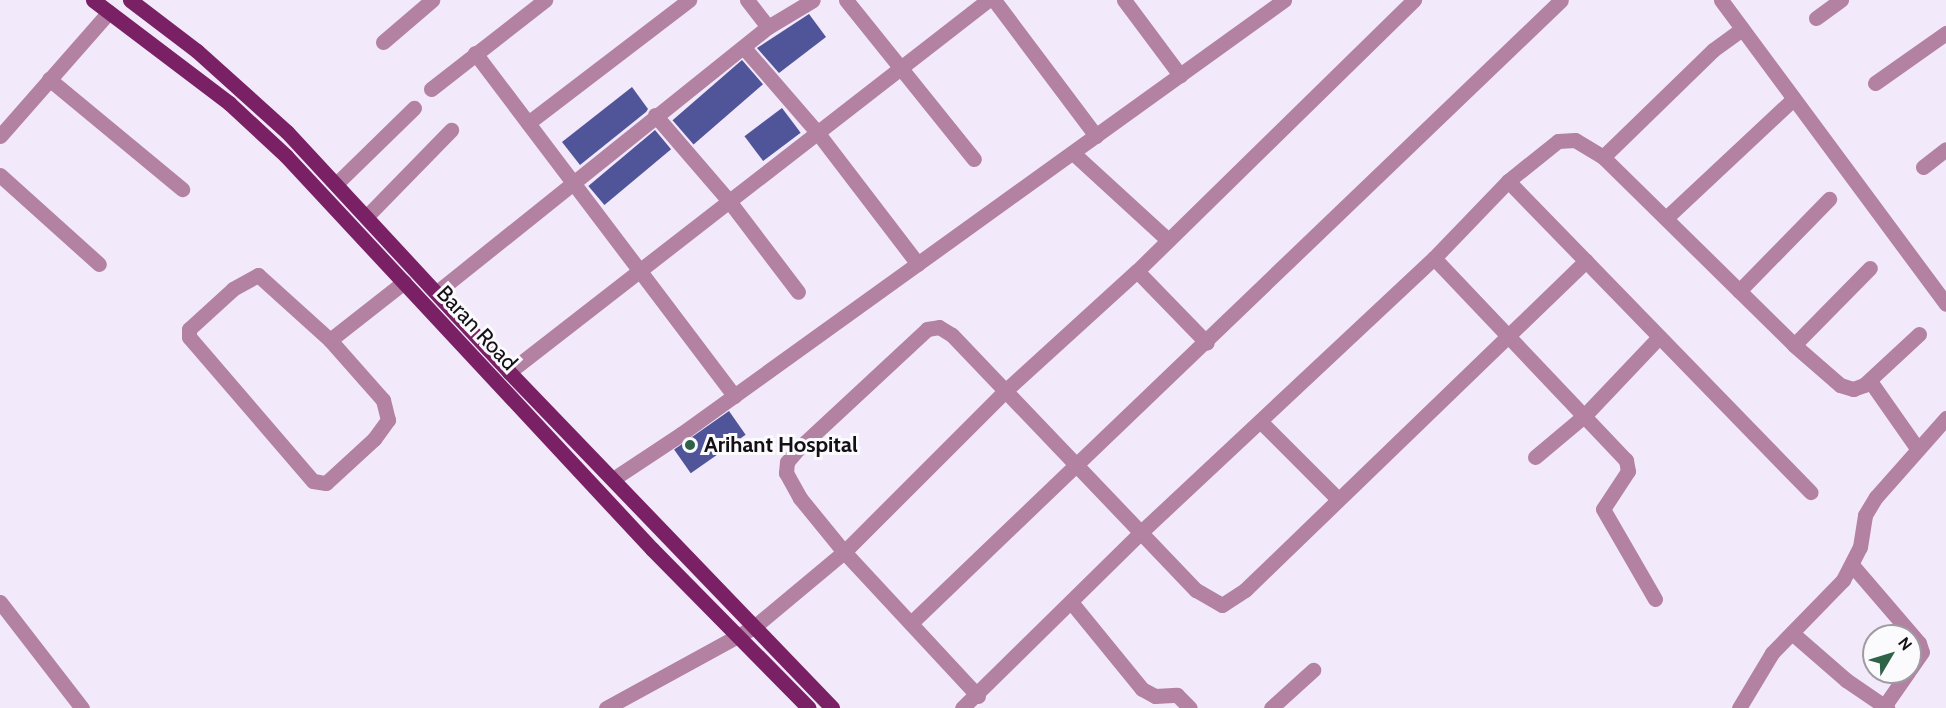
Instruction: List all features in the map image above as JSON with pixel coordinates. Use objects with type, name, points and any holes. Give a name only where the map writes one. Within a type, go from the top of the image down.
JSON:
[{"type":"main road","name":"Baran Road","points":[[93,0],[253,123],[736,637],[809,708]]},
{"type":"main road","name":"Baran Road","points":[[130,0],[246,94],[336,184],[509,372],[832,708]]},
{"type":"street","points":[[383,42],[432,0]]},
{"type":"street","points":[[431,89],[545,0]]},
{"type":"street","points":[[528,123],[689,0]]},
{"type":"street","points":[[747,0],[768,27]]},
{"type":"street","points":[[437,292],[573,185],[655,115],[745,49],[768,27],[813,0]]},
{"type":"street","points":[[846,0],[974,159]]},
{"type":"street","points":[[509,372],[988,0]]},
{"type":"street","points":[[994,0],[1096,136]]},
{"type":"street","points":[[613,479],[734,396],[1284,0]]},
{"type":"street","points":[[606,708],[754,627],[844,552],[1006,390],[1137,271],[1414,0]]},
{"type":"street","points":[[911,623],[1207,343],[1561,0]]},
{"type":"street","points":[[1721,0],[1946,304]]},
{"type":"street","points":[[1816,18],[1841,0]]},
{"type":"street","points":[[1128,1],[1180,75]]},
{"type":"street","points":[[0,135],[109,12]]},
{"type":"street","points":[[1604,157],[1713,50],[1742,29]]},
{"type":"street","points":[[1875,82],[1946,33]]},
{"type":"street","points":[[745,49],[817,132],[918,264]]},
{"type":"street","points":[[475,53],[734,396]]},
{"type":"street","points":[[50,79],[182,189]]},
{"type":"street","points":[[1666,218],[1793,99]]},
{"type":"street","points":[[336,184],[414,108]]},
{"type":"street","points":[[655,115],[729,201],[798,292]]},
{"type":"street","points":[[366,217],[451,130]]},
{"type":"street","points":[[962,708],[978,696],[1140,533],[1434,258],[1508,181],[1549,146],[1566,139],[1583,143],[1604,157],[1738,291],[1840,385],[1853,389],[1870,381],[1919,334]]},
{"type":"street","points":[[1923,167],[1946,149]]},
{"type":"street","points":[[1073,153],[1168,240]]},
{"type":"street","points":[[0,175],[99,264]]},
{"type":"street","points":[[1508,181],[1810,492]]},
{"type":"street","points":[[1738,291],[1828,199]]},
{"type":"street","points":[[1434,258],[1585,415],[1629,466],[1603,509],[1655,599]]},
{"type":"street","points":[[978,696],[844,552],[788,481],[787,462],[798,448],[931,327],[939,327],[952,335],[1140,533],[1206,599],[1222,605],[1245,590],[1337,498],[1586,261]]},
{"type":"street","points":[[1794,345],[1870,268]]},
{"type":"street","points":[[1137,271],[1207,343]]},
{"type":"street","points":[[258,275],[330,340],[383,400],[388,420],[374,439],[326,483],[313,482],[189,338],[189,328],[233,289],[258,275]]},
{"type":"street","points":[[330,340],[404,282]]},
{"type":"street","points":[[1535,457],[1585,415],[1658,338]]},
{"type":"street","points":[[1870,381],[1917,448]]},
{"type":"street","points":[[1739,708],[1767,660],[1825,602],[1852,565],[1868,509],[1917,448],[1946,417]]},
{"type":"street","points":[[1260,421],[1337,498]]},
{"type":"street","points":[[1852,565],[1903,624]]},
{"type":"street","points":[[0,602],[82,708]]},
{"type":"street","points":[[1071,602],[1142,689],[1155,696],[1177,695],[1190,708]]},
{"type":"street","points":[[1792,633],[1846,680],[1885,707],[1900,684]]},
{"type":"street","points":[[1271,708],[1313,670]]},
{"type":"building","points":[[809,14],[826,37],[779,73],[757,48]]},
{"type":"building","points":[[742,60],[763,84],[694,145],[673,120]]},
{"type":"building","points":[[632,87],[648,109],[646,112],[580,165],[562,142]]},
{"type":"building","points":[[782,108],[801,133],[763,161],[744,136]]},
{"type":"building","points":[[655,130],[671,149],[604,205],[588,186]]},
{"type":"building","points":[[729,411],[746,435],[691,473],[674,449]]},
{"type":"place","name":"Arihant Hospital","points":[[690,445]]}]
